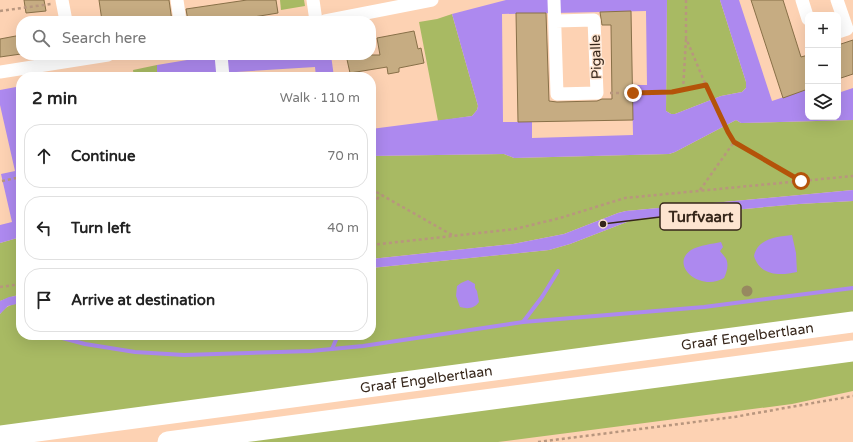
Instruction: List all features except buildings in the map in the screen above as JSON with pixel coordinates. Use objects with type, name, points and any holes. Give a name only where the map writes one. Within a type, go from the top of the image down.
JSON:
[{"type":"main road","name":"Graaf Engelbertlaan","points":[[0,436],[853,322]]},
{"type":"main road","name":"Graaf Engelbertlaan","points":[[168,442],[853,351]]},
{"type":"street","points":[[177,0],[179,16]]},
{"type":"street","points":[[313,0],[315,16]]},
{"type":"street","points":[[350,16],[432,0]]},
{"type":"street","points":[[802,0],[806,12]]},
{"type":"street","points":[[837,0],[847,29],[841,31]]},
{"type":"street","points":[[63,1],[65,16]]},
{"type":"street","name":"Pigalle","points":[[555,11],[594,20],[597,93],[557,94],[555,11]]},
{"type":"street","points":[[0,72],[62,60]]},
{"type":"street","points":[[222,60],[223,72]]},
{"type":"path","points":[[683,90],[686,38],[686,0]]},
{"type":"path","points":[[0,10],[63,1]]},
{"type":"path","points":[[686,38],[706,85],[734,142],[801,181]]},
{"type":"path","points":[[633,93],[672,92],[706,85]]},
{"type":"path","points":[[700,190],[734,142]]},
{"type":"path","points":[[376,244],[515,229],[538,224],[625,198],[853,176]]},
{"type":"path","points":[[2,181],[16,178]]},
{"type":"path","points":[[376,192],[452,236]]},
{"type":"path","points":[[376,201],[380,194]]},
{"type":"path","points":[[0,287],[16,285]]},
{"type":"path","points":[[538,442],[734,417],[853,396]]},
{"type":"green space","points":[[280,0],[304,0],[305,6],[281,10]]},
{"type":"green space","points":[[667,0],[720,0],[746,82],[746,88],[742,92],[721,96],[675,114],[671,114],[666,111]]},
{"type":"green space","points":[[452,14],[478,106],[477,110],[472,116],[438,121],[419,22],[437,19]]},
{"type":"green space","points":[[157,65],[157,72],[133,72],[133,70]]},
{"type":"green space","points":[[736,120],[741,123],[853,120],[853,190],[626,211],[564,234],[513,244],[376,258],[376,156],[504,154],[514,158],[669,154]]},
{"type":"green space","points":[[853,201],[853,314],[0,428],[0,314],[4,309],[14,304],[16,304],[16,340],[376,340],[376,267],[549,250],[570,244],[632,220],[645,218],[799,204]]},
{"type":"green space","points":[[16,238],[16,296],[0,301],[0,243]]},
{"type":"green space","points":[[853,359],[853,391],[792,404],[498,442],[241,442]]},
{"type":"shaded area","points":[[506,0],[667,0],[666,111],[671,114],[675,114],[721,96],[742,92],[746,88],[746,82],[720,0],[739,0],[772,101],[805,90],[805,120],[841,120],[841,92],[853,88],[853,120],[741,123],[736,120],[669,154],[514,158],[504,154],[376,156],[376,128],[472,116],[477,110],[478,106],[452,14]],"holes":[[[646,11],[647,85],[632,85],[633,135],[532,138],[532,122],[503,122],[502,14]]]},
{"type":"shaded area","points":[[187,60],[332,60],[333,72],[316,72],[315,67],[236,72],[157,72],[157,65]]},
{"type":"shaded area","points":[[16,87],[16,238],[0,243],[0,225],[12,222],[1,174],[15,171],[0,105],[0,90]]},
{"type":"shaded area","points":[[853,190],[853,201],[799,204],[645,218],[632,220],[570,244],[549,250],[376,267],[376,258],[513,244],[564,234],[626,211]]},
{"type":"shaded area","points":[[792,235],[796,253],[797,272],[778,274],[771,273],[761,268],[754,256],[760,245],[769,240]]},
{"type":"shaded area","points":[[721,242],[723,247],[720,251],[727,261],[727,270],[724,278],[706,282],[690,275],[685,269],[685,256],[695,248]]},
{"type":"shaded area","points":[[468,280],[475,284],[479,302],[470,308],[460,307],[456,296],[457,286]]},
{"type":"shaded area","points":[[16,296],[16,304],[8,306],[0,314],[0,301]]},
{"type":"waterway","points":[[523,322],[542,297],[558,271]]},
{"type":"waterway","points":[[70,340],[135,352],[184,355],[311,351],[363,346],[523,322],[704,307],[853,288]]},
{"type":"waterway","points":[[332,349],[336,340]]},
{"type":"place","name":"Turfvaart","points":[[603,224]]},
{"type":"route","points":[[633,93],[672,92],[706,85],[734,142],[801,181]]}]
